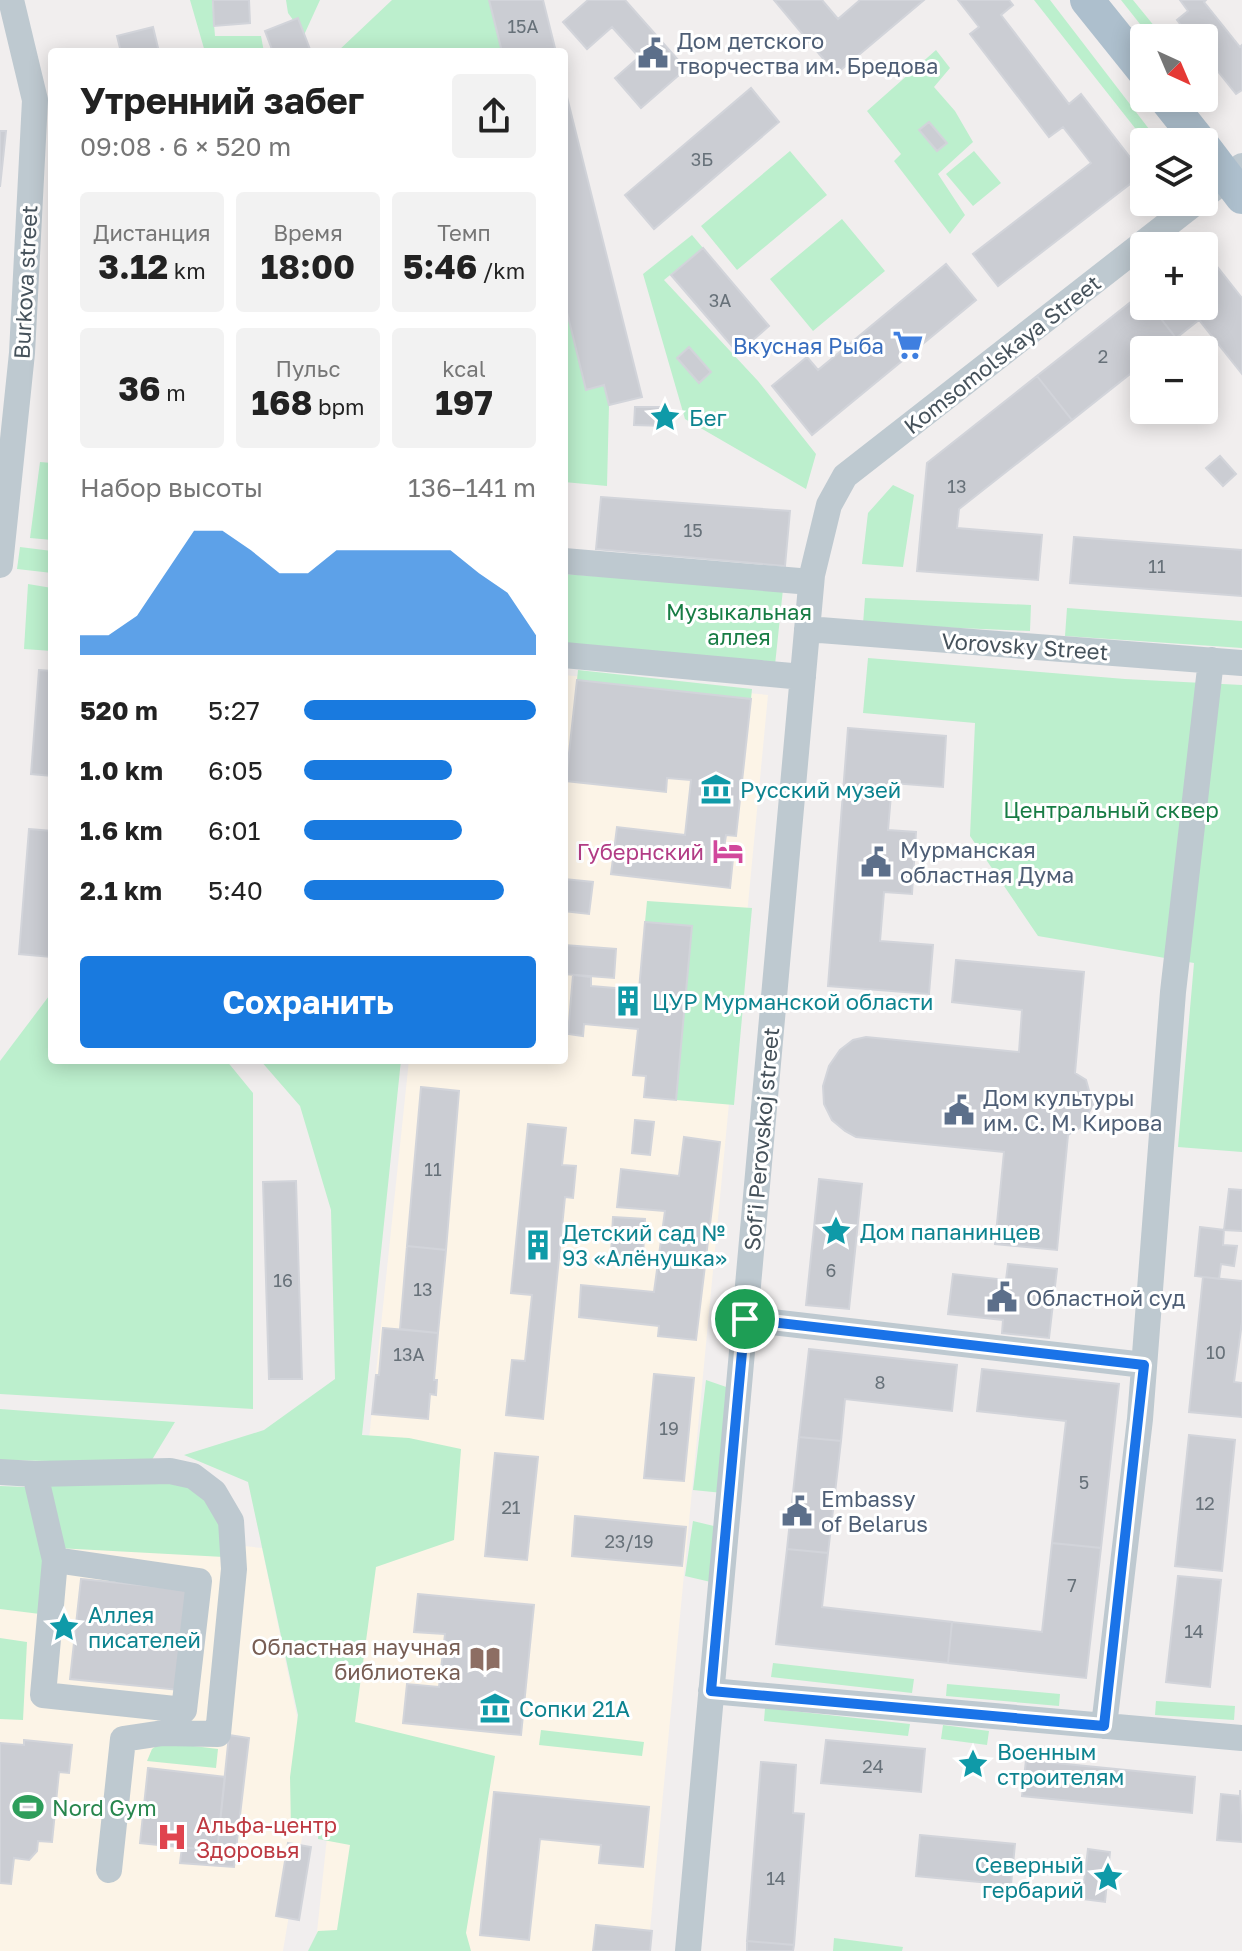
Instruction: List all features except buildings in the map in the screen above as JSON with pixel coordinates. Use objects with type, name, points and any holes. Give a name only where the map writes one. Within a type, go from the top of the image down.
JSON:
[{"type":"main road","points":[[1087,0],[1130,54]]},
{"type":"main road","points":[[1176,112],[1189,128]]},
{"type":"street","name":"Burkova street","points":[[0,565],[22,353],[35,100],[11,0]]},
{"type":"street","name":"Komsomolskaya Street","points":[[845,476],[1178,216]]},
{"type":"street","name":"Sof'i Perovskoj street","points":[[688,1951],[811,582],[829,505],[845,476]]},
{"type":"street","points":[[568,561],[811,582]]},
{"type":"street","name":"Vorovsky Street","points":[[807,629],[1242,663]]},
{"type":"street","points":[[568,655],[803,677]]},
{"type":"street","points":[[1104,1726],[1144,1365],[1173,992],[1211,660]]},
{"type":"street","points":[[745,1319],[1144,1365]]},
{"type":"street","points":[[0,1472],[170,1471],[193,1476],[214,1492],[231,1521],[234,1569],[218,1734],[163,1733],[123,1739],[109,1870]]},
{"type":"street","points":[[35,1474],[55,1560],[43,1695],[184,1710],[199,1581],[55,1560]]},
{"type":"street","points":[[711,1691],[1242,1738]]},
{"type":"shaded area","points":[[568,675],[768,695],[648,1951],[315,1951],[409,1064],[568,1064]]},
{"type":"shaded area","points":[[0,1520],[262,1548],[311,1784],[283,1951],[0,1951]]},
{"type":"green space","points":[[190,0],[212,0],[215,36],[261,36],[263,48],[204,48]]},
{"type":"green space","points":[[286,0],[320,0],[304,35],[288,13]]},
{"type":"green space","points":[[392,0],[489,0],[501,48],[341,48]]},
{"type":"green space","points":[[1034,0],[1050,0],[1130,104],[1130,112],[1136,112],[1148,128],[1135,128]]},
{"type":"green space","points":[[1121,0],[1133,0],[1153,24],[1140,24]]},
{"type":"green space","points":[[936,50],[950,68],[934,87],[955,111],[973,142],[938,174],[965,215],[950,234],[894,161],[901,154],[867,111]]},
{"type":"green space","points":[[790,151],[827,195],[737,270],[701,226]]},
{"type":"green space","points":[[974,151],[1001,183],[973,206],[946,174]]},
{"type":"green space","points":[[842,219],[885,271],[813,331],[770,279]]},
{"type":"green space","points":[[692,235],[703,248],[664,280],[758,381],[816,454],[806,489],[685,419],[643,274]]},
{"type":"green space","points":[[568,315],[587,389],[604,385],[609,405],[607,486],[568,482]]},
{"type":"green space","points":[[40,462],[48,463],[48,540],[30,538]]},
{"type":"green space","points":[[893,485],[914,495],[903,567],[862,564],[868,513]]},
{"type":"green space","points":[[20,547],[48,550],[48,573],[17,569]]},
{"type":"green space","name":"Музыкальная аллея","points":[[568,574],[783,589],[775,665],[568,647]]},
{"type":"green space","points":[[28,584],[48,587],[48,651],[24,649]]},
{"type":"green space","points":[[865,598],[1031,605],[1030,631],[863,624]]},
{"type":"green space","points":[[1067,608],[1242,621],[1242,648],[1065,636]]},
{"type":"green space","name":"Центральный сквер","points":[[868,658],[1125,679],[1242,685],[1242,1152],[1178,1147],[1194,963],[1038,936],[970,836],[975,723],[863,713]]},
{"type":"green space","points":[[578,670],[752,689],[751,699],[577,680]]},
{"type":"green space","points":[[647,901],[752,908],[734,1105],[676,1100],[692,927],[645,922]]},
{"type":"green space","points":[[48,997],[48,1064],[229,1064],[253,1093],[253,1409],[0,1394],[0,1061]]},
{"type":"green space","points":[[263,1064],[401,1064],[362,1435],[409,1438],[461,1449],[454,1540],[376,1567],[355,1722],[495,1756],[466,1933],[471,1951],[308,1951],[318,1931],[337,1930],[350,1845],[318,1839],[319,1827],[291,1828],[290,1777],[298,1715],[248,1482],[184,1455],[264,1430],[335,1379],[331,1210],[300,1106]]},
{"type":"green space","points":[[706,1380],[735,1390],[723,1493],[693,1490]]},
{"type":"green space","points":[[0,1409],[175,1422],[150,1463],[0,1460]]},
{"type":"green space","points":[[187,1482],[217,1512],[224,1557],[57,1548],[47,1484]]},
{"type":"green space","points":[[0,1486],[25,1487],[45,1538],[40,1614],[0,1609]]},
{"type":"green space","points":[[693,1521],[718,1527],[715,1583],[685,1576]]},
{"type":"green space","points":[[0,1638],[27,1642],[23,1720],[0,1719]]},
{"type":"green space","points":[[773,1663],[914,1679],[912,1693],[771,1677]]},
{"type":"green space","points":[[947,1684],[1060,1694],[1059,1706],[946,1696]]},
{"type":"green space","points":[[1156,1701],[1235,1706],[1234,1720],[1155,1715]]},
{"type":"green space","points":[[765,1708],[910,1724],[908,1736],[764,1721]]},
{"type":"green space","points":[[943,1725],[989,1731],[987,1745],[941,1739]]},
{"type":"green space","points":[[541,1730],[644,1742],[642,1756],[539,1745]]},
{"type":"green space","points":[[162,1742],[218,1749],[216,1768],[147,1761],[152,1749]]},
{"type":"green space","points":[[834,1938],[903,1947],[902,1951],[833,1951]]},
{"type":"place","name":"Дом детского творчества им. Бредова","points":[[653,53]]},
{"type":"place","name":"Вкусная Рыба","points":[[908,345]]},
{"type":"place","name":"Бег","points":[[665,417]]},
{"type":"place","name":"Русский музей","points":[[716,789]]},
{"type":"place","name":"Губернский","points":[[728,851]]},
{"type":"place","name":"Мурманская областная Дума","points":[[876,862]]},
{"type":"place","name":"ЦУР Мурманской области","points":[[628,1001]]},
{"type":"place","name":"Дом культуры им. С. М. Кирова","points":[[959,1110]]},
{"type":"place","name":"Дом папанинцев","points":[[836,1231]]},
{"type":"place","name":"Детский сад № 93 «Алёнушка»","points":[[538,1245]]},
{"type":"place","name":"Областной суд","points":[[1002,1297]]},
{"type":"place","name":"Embassy of Belarus","points":[[797,1511]]},
{"type":"place","name":"Аллея писателей","points":[[64,1627]]},
{"type":"place","name":"Областная научная библиотека","points":[[485,1659]]},
{"type":"place","name":"Сопки 21А","points":[[495,1708]]},
{"type":"place","name":"Военным строителям","points":[[973,1764]]},
{"type":"place","name":"Nord Gym","points":[[28,1807]]},
{"type":"place","name":"Альфа-центр Здоровья","points":[[172,1837]]},
{"type":"place","name":"Северный гербарий","points":[[1108,1877]]},
{"type":"route","points":[[745,1319],[1144,1365],[1104,1726],[711,1691],[745,1319]]}]
